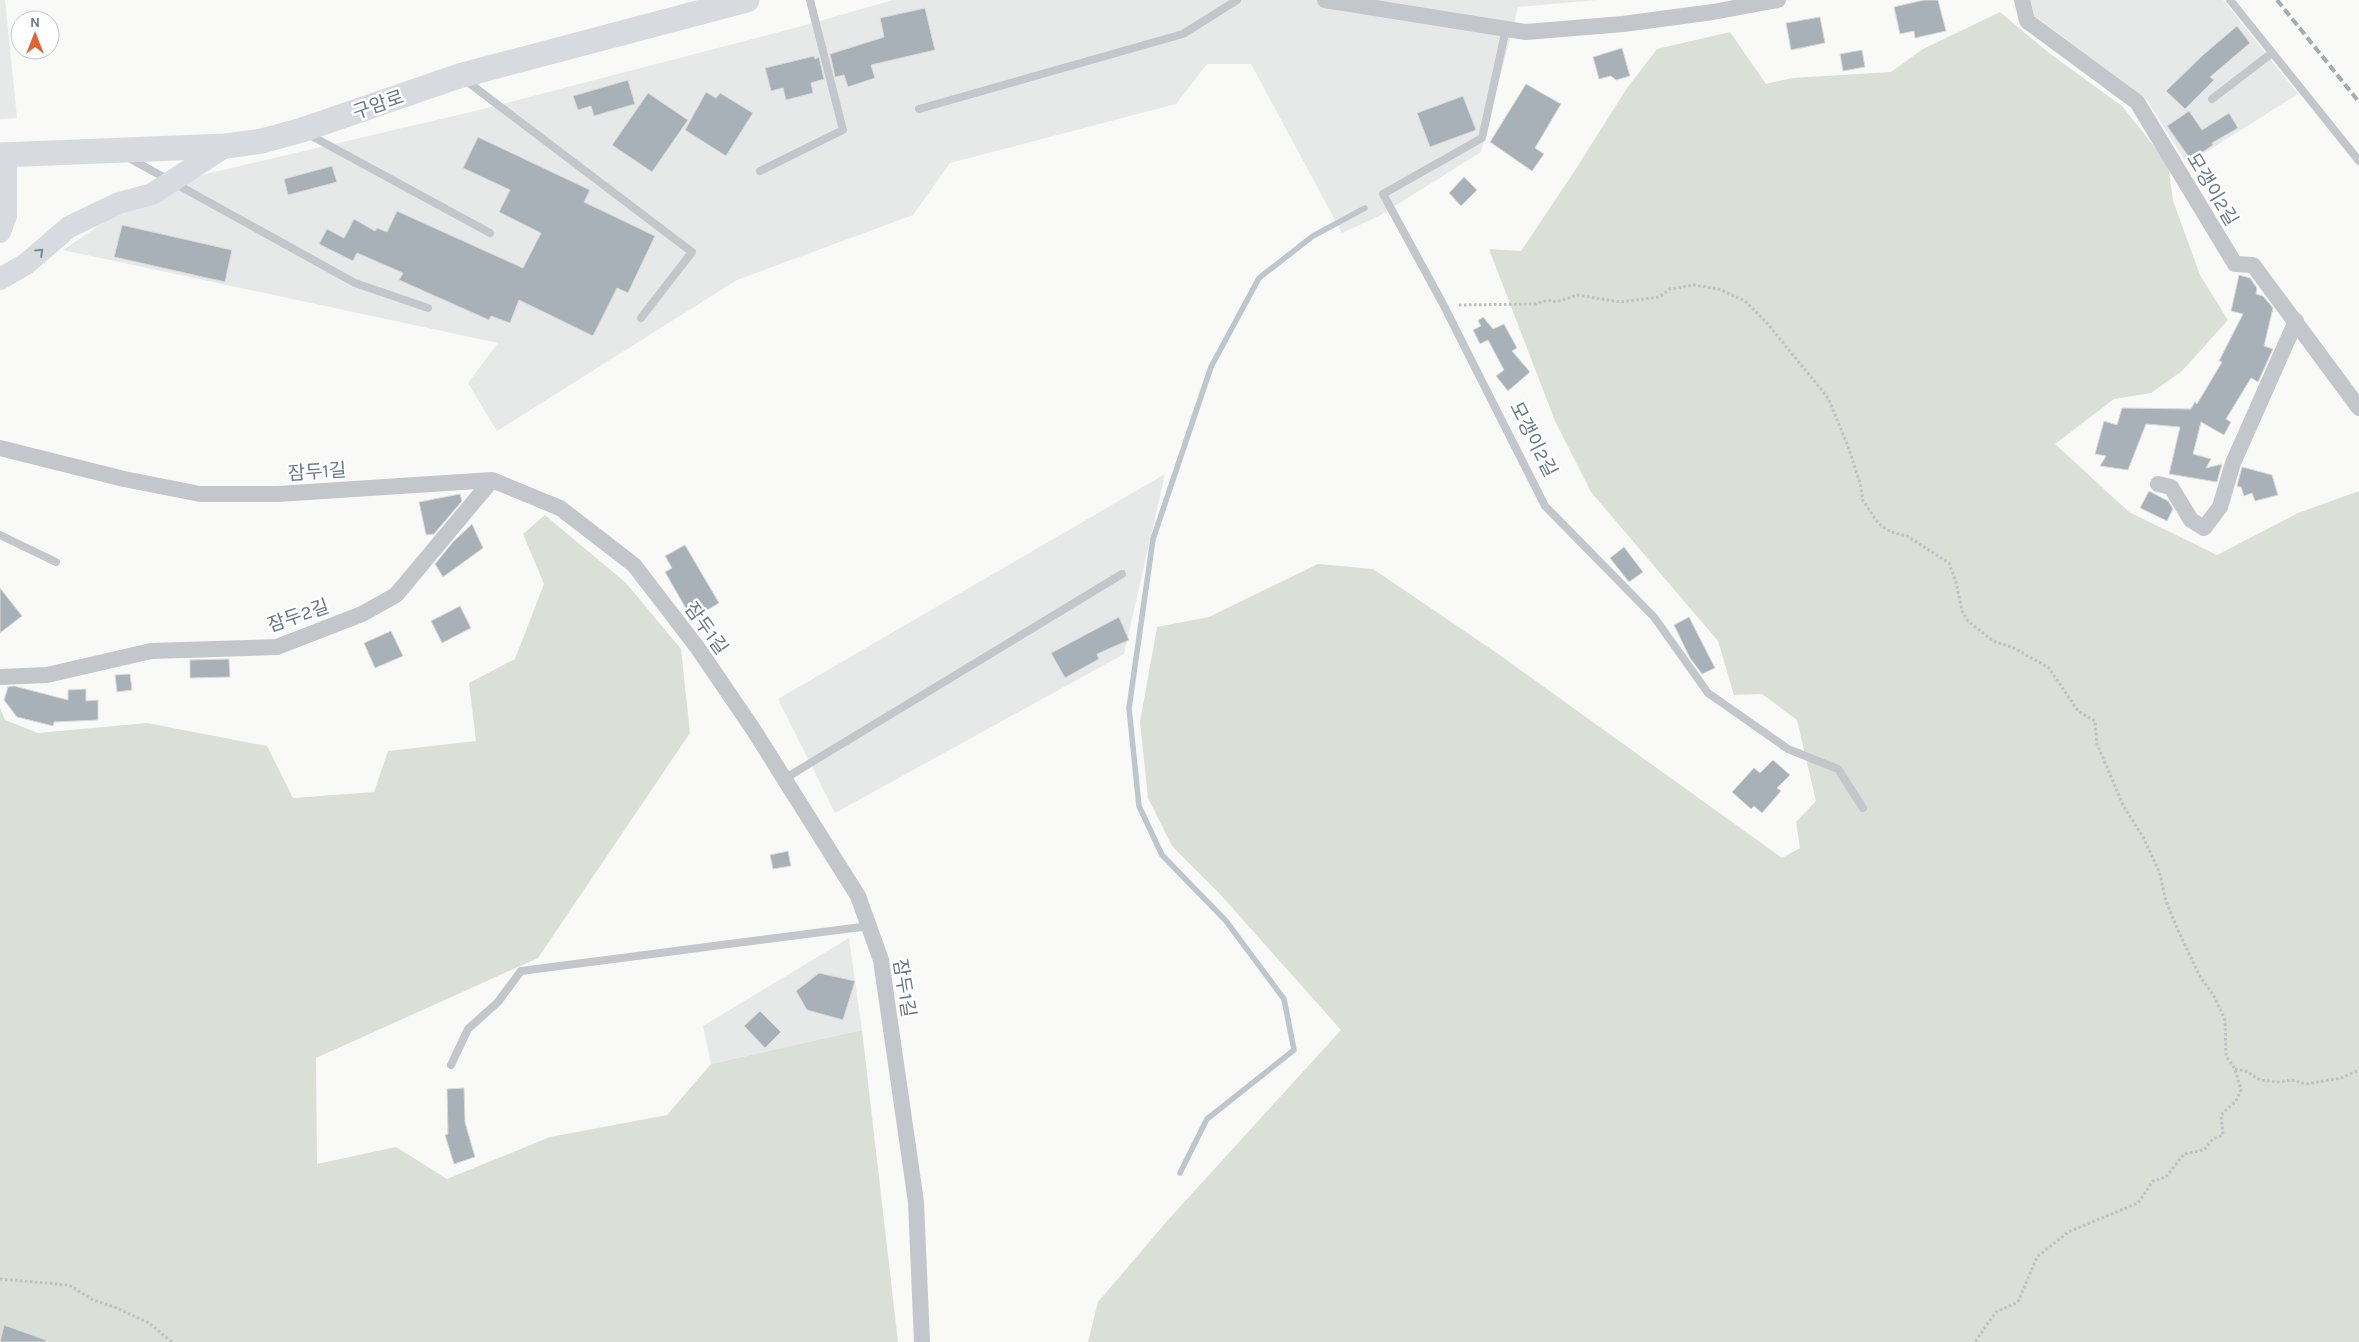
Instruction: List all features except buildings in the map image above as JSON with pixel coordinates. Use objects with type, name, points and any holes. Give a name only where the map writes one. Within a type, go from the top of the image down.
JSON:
[{"type":"main road","name":"구암로","points":[[3,155],[119,152],[226,146],[262,141],[302,130],[459,76],[716,5],[747,0]]},
{"type":"street","points":[[1325,0],[1526,32],[1623,24],[1713,12],[1778,0]]},
{"type":"street","name":"모갱이2길","points":[[2022,0],[2027,21],[2136,102],[2235,264],[2253,265],[2359,408]]},
{"type":"street","points":[[0,279],[26,264],[70,226],[119,203],[152,194],[226,146]]},
{"type":"street","points":[[0,232],[6,216],[3,155]]},
{"type":"street","points":[[2158,484],[2171,487],[2191,520],[2204,528],[2220,507],[2233,463],[2296,321]]},
{"type":"street","name":"잠두1길","points":[[0,448],[200,494],[278,494],[492,480],[560,508],[634,565],[697,647],[753,729],[858,896],[881,960],[916,1202],[922,1342]]},
{"type":"street","name":"잠두2길","points":[[0,677],[47,675],[151,651],[277,647],[362,614],[396,595],[492,480]]},
{"type":"lane","points":[[760,171],[843,130],[810,0]]},
{"type":"lane","points":[[919,109],[1183,34],[1237,0]]},
{"type":"lane","points":[[2230,0],[2359,162]]},
{"type":"lane","name":"모갱이2길","points":[[1506,29],[1482,138],[1383,194],[1443,304],[1545,506],[1654,617],[1708,693],[1788,749],[1838,769],[1863,808]]},
{"type":"lane","points":[[2212,99],[2272,53]]},
{"type":"lane","points":[[459,76],[692,252],[641,318]]},
{"type":"lane","points":[[302,130],[490,233]]},
{"type":"lane","points":[[119,152],[355,283],[428,308]]},
{"type":"lane","points":[[0,535],[56,562]]},
{"type":"lane","points":[[784,779],[1122,574]]},
{"type":"lane","points":[[451,1065],[468,1029],[498,1002],[521,971],[869,926]]},
{"type":"path","points":[[1443,304],[1534,304],[1548,300],[1556,302],[1577,295],[1620,302],[1659,297],[1670,289],[1694,285],[1719,289],[1745,301],[1768,323],[1828,398],[1848,446],[1860,483],[1863,502],[1879,524],[1891,532],[1907,536],[1949,563],[1956,582],[1962,612],[1968,621],[1993,641],[2014,648],[2049,668],[2078,711],[2095,721],[2097,744],[2124,808],[2143,837],[2159,871],[2166,901],[2177,928],[2199,975],[2214,996],[2225,1020],[2226,1056],[2235,1069],[2241,1090],[2236,1101],[2221,1115],[2223,1135],[2213,1139],[2204,1150],[2184,1154],[2166,1177],[2153,1181],[2138,1203],[2068,1232],[2037,1257],[2018,1302],[1996,1312],[1975,1342]]},
{"type":"path","points":[[2235,1069],[2246,1071],[2260,1080],[2278,1082],[2292,1080],[2306,1084],[2340,1078],[2359,1070]]},
{"type":"path","points":[[0,1279],[69,1285],[93,1300],[149,1323],[172,1342]]},
{"type":"shaded area","points":[[0,0],[5,0],[17,118],[0,119]]},
{"type":"shaded area","points":[[893,0],[1597,0],[1518,7],[1481,152],[1379,216],[1342,233],[1251,64],[1207,64],[1176,104],[950,163],[913,215],[737,280],[497,431],[468,383],[498,343],[63,250],[159,185],[475,111],[795,28]]},
{"type":"shaded area","points":[[2029,0],[2223,0],[2298,94],[2187,164],[2147,100],[2032,14]]},
{"type":"shaded area","points":[[2000,12],[2049,53],[2122,106],[2168,164],[2173,201],[2200,275],[2228,320],[2182,371],[2151,393],[2114,399],[2055,444],[2129,512],[2217,555],[2298,513],[2359,491],[2359,1342],[1088,1342],[1098,1302],[1168,1220],[1341,1030],[1219,893],[1172,846],[1148,798],[1140,722],[1157,627],[1209,617],[1318,564],[1373,569],[1494,651],[1782,858],[1800,848],[1796,822],[1816,801],[1797,720],[1762,694],[1734,695],[1718,641],[1591,492],[1555,421],[1489,249],[1521,251],[1627,88],[1657,49],[1730,32],[1766,84],[1792,78],[1891,72],[1923,49]]},
{"type":"shaded area","points":[[1165,474],[1124,654],[835,813],[778,699]]},
{"type":"shaded area","points":[[545,515],[626,583],[681,649],[690,733],[538,958],[316,1058],[317,1164],[396,1147],[447,1179],[550,1137],[667,1115],[711,1064],[862,1030],[898,1342],[0,1342],[0,708],[5,720],[38,733],[147,723],[267,746],[293,798],[374,792],[388,751],[476,741],[469,683],[515,659],[544,584],[523,534]]},
{"type":"shaded area","points":[[849,938],[862,1030],[711,1064],[703,1026]]},
{"type":"waterway","points":[[1180,1173],[1207,1119],[1294,1050],[1284,999],[1226,921],[1162,855],[1139,806],[1129,708],[1153,539],[1211,367],[1259,278],[1313,236],[1365,208]]},
{"type":"railway","points":[[2277,0],[2359,102]]}]
